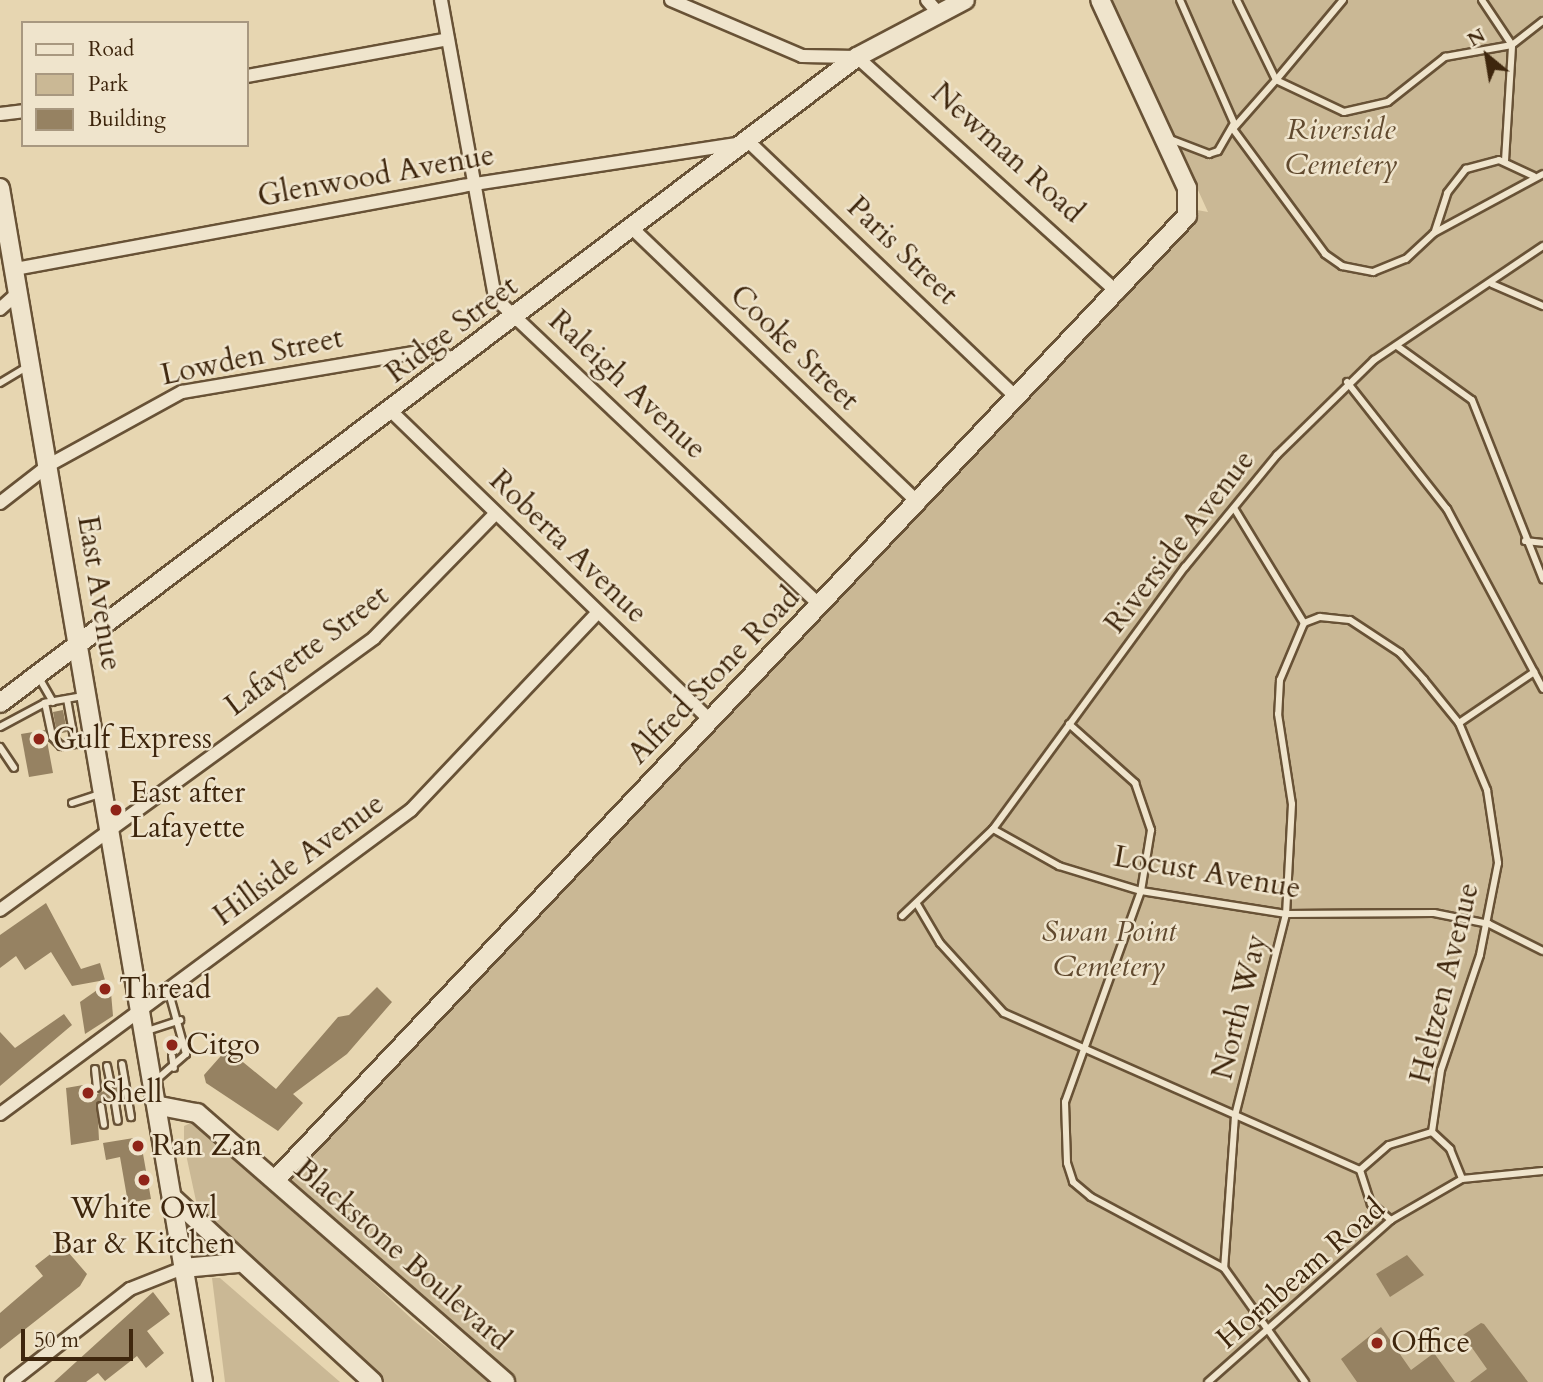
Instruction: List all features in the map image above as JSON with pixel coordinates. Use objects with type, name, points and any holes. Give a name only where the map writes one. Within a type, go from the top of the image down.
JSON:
[{"type":"street","name":"Raleigh Avenue","points":[[441,0],[495,298],[513,318],[820,605]]},
{"type":"street","points":[[671,0],[802,56],[857,57]]},
{"type":"street","name":"Ridge Street","points":[[0,703],[456,360],[634,230],[857,57],[933,7],[965,0]]},
{"type":"street","points":[[1100,0],[1162,135]]},
{"type":"street","points":[[248,76],[448,39]]},
{"type":"street","name":"Newman Road","points":[[857,57],[1118,293]]},
{"type":"street","points":[[0,114],[21,111]]},
{"type":"street","name":"Alfred Stone Road","points":[[275,1180],[1118,293],[1190,207],[1162,135]]},
{"type":"street","name":"Glenwood Avenue","points":[[15,269],[474,184],[749,142]]},
{"type":"street","name":"Paris Street","points":[[749,142],[1017,398]]},
{"type":"street","name":"East Avenue","points":[[0,188],[144,1008],[203,1382]]},
{"type":"street","name":"Cooke Street","points":[[634,230],[919,503]]},
{"type":"street","points":[[0,309],[20,291]]},
{"type":"street","name":"Lowden Street","points":[[0,503],[49,465],[181,392],[431,350],[456,360]]},
{"type":"street","name":"Roberta Avenue","points":[[391,411],[710,720]]},
{"type":"street","name":"Lafayette Street","points":[[0,910],[374,638],[495,514]]},
{"type":"street","name":"Hillside Avenue","points":[[0,1114],[411,810],[598,612]]},
{"type":"street","name":"Blackstone Boulevard","points":[[160,1107],[197,1113],[505,1382]]},
{"type":"street","points":[[174,1199],[238,1263],[373,1382]]},
{"type":"street","points":[[10,1382],[130,1289],[183,1268],[238,1263]]},
{"type":"lane","points":[[1180,0],[1233,113],[1233,129],[1325,254],[1342,266],[1373,271],[1406,259],[1434,233],[1540,175]]},
{"type":"lane","points":[[1237,0],[1276,80],[1344,112],[1358,112],[1388,102],[1445,57],[1512,45],[1543,21]]},
{"type":"lane","points":[[1162,135],[1209,155],[1343,0]]},
{"type":"lane","points":[[1482,0],[1512,45],[1505,161]]},
{"type":"lane","points":[[1434,233],[1460,173],[1480,163],[1505,161],[1523,175],[1540,175]]},
{"type":"lane","name":"Riverside Avenue","points":[[902,916],[993,829],[1069,724],[1234,508],[1347,382],[1492,284],[1543,246]]},
{"type":"lane","points":[[1492,284],[1543,306]]},
{"type":"lane","points":[[1398,346],[1472,400],[1499,456],[1525,541],[1543,579]]},
{"type":"lane","points":[[0,383],[32,363]]},
{"type":"lane","points":[[1347,382],[1447,509],[1543,689]]},
{"type":"lane","points":[[1234,508],[1304,623]]},
{"type":"lane","points":[[1525,541],[1543,542]]},
{"type":"lane","name":"Heltzen Avenue","points":[[1304,623],[1320,617],[1350,620],[1400,653],[1459,723],[1495,825],[1499,863],[1489,924],[1441,1070],[1432,1132]]},
{"type":"lane","name":"North Way","points":[[1224,1268],[1235,1116],[1286,914],[1292,804],[1278,714],[1280,680],[1304,623]]},
{"type":"lane","points":[[1459,723],[1534,672]]},
{"type":"lane","points":[[37,676],[49,703],[51,723],[61,746],[95,741]]},
{"type":"lane","points":[[0,727],[49,703],[88,695]]},
{"type":"lane","points":[[67,699],[75,744]]},
{"type":"lane","points":[[1069,724],[1135,783],[1151,830],[1141,891],[1065,1102],[1063,1134],[1073,1182],[1224,1268],[1273,1330],[1305,1382]]},
{"type":"lane","points":[[0,747],[14,768]]},
{"type":"lane","points":[[72,803],[104,792]]},
{"type":"lane","name":"Locust Avenue","points":[[993,829],[1059,866],[1141,891],[1286,914],[1408,909],[1489,924],[1543,951]]},
{"type":"lane","points":[[917,904],[940,943],[1004,1013],[1360,1170],[1371,1204],[1391,1220]]},
{"type":"lane","points":[[156,1081],[174,1068],[186,1054],[180,1020],[168,989]]},
{"type":"lane","points":[[147,1031],[168,1030],[180,1020]]},
{"type":"lane","points":[[172,1056],[174,1068]]},
{"type":"lane","points":[[122,1064],[131,1118]]},
{"type":"lane","points":[[107,1066],[111,1085]]},
{"type":"lane","points":[[95,1069],[97,1088]]},
{"type":"lane","points":[[115,1103],[118,1121]]},
{"type":"lane","points":[[101,1106],[104,1125]]},
{"type":"lane","points":[[1360,1170],[1389,1145],[1432,1132],[1450,1149],[1462,1179]]},
{"type":"lane","name":"Hornbeam Road","points":[[1208,1382],[1273,1330],[1391,1220],[1462,1179],[1543,1171]]},
{"type":"green space","name":"Swan Point Cemetery","points":[[1111,0],[1543,0],[1543,1382],[506,1382],[279,1183],[1197,210],[1208,212]]},
{"type":"green space","points":[[197,1120],[413,1320],[489,1382],[383,1382],[371,1373],[199,1215],[184,1145],[184,1126]]},
{"type":"green space","points":[[212,1278],[220,1278],[340,1382],[225,1382]]},
{"type":"building","points":[[63,710],[67,732],[57,734],[53,712]]},
{"type":"building","points":[[45,730],[53,773],[29,777],[21,734]]},
{"type":"building","points":[[46,903],[81,969],[100,963],[105,980],[72,986],[51,952],[25,970],[16,956],[0,968],[0,935]]},
{"type":"building","points":[[110,981],[113,1016],[85,1034],[80,1002]]},
{"type":"building","points":[[377,987],[392,1002],[347,1054],[293,1094],[303,1103],[278,1131],[206,1083],[204,1075],[227,1049],[276,1089],[338,1017],[349,1015]]},
{"type":"building","points":[[64,1014],[72,1025],[0,1086],[0,1032],[15,1048]]},
{"type":"building","points":[[89,1084],[97,1094],[120,1084],[123,1102],[97,1102],[99,1140],[71,1145],[66,1088]]},
{"type":"building","points":[[140,1137],[151,1199],[128,1203],[120,1157],[106,1160],[103,1143]]},
{"type":"building","points":[[62,1245],[87,1274],[80,1286],[0,1349],[0,1313],[43,1276],[35,1266]]},
{"type":"building","points":[[1407,1255],[1424,1275],[1390,1297],[1376,1274]]},
{"type":"building","points":[[153,1292],[170,1314],[147,1331],[164,1353],[146,1368],[137,1356],[105,1381],[98,1373],[86,1382],[54,1382]]},
{"type":"building","points":[[1481,1323],[1528,1382],[1470,1382],[1487,1369],[1463,1335]]},
{"type":"building","name":"Office","points":[[1381,1327],[1411,1370],[1434,1353],[1455,1382],[1357,1382],[1341,1359]]},
{"type":"place","name":"Gulf Express","points":[[39,739]]},
{"type":"place","name":"East after Lafayette","points":[[116,810]]},
{"type":"place","name":"Thread","points":[[105,989]]},
{"type":"place","name":"Citgo","points":[[172,1045]]},
{"type":"place","name":"Shell","points":[[88,1093]]},
{"type":"place","name":"Ran Zan","points":[[138,1146]]},
{"type":"place","name":"White Owl Bar & Kitchen","points":[[144,1180]]},
{"type":"place","name":"Office","points":[[1377,1343]]},
{"type":"park label","name":"Riverside Cemetery","points":[[1341,147]]}]
